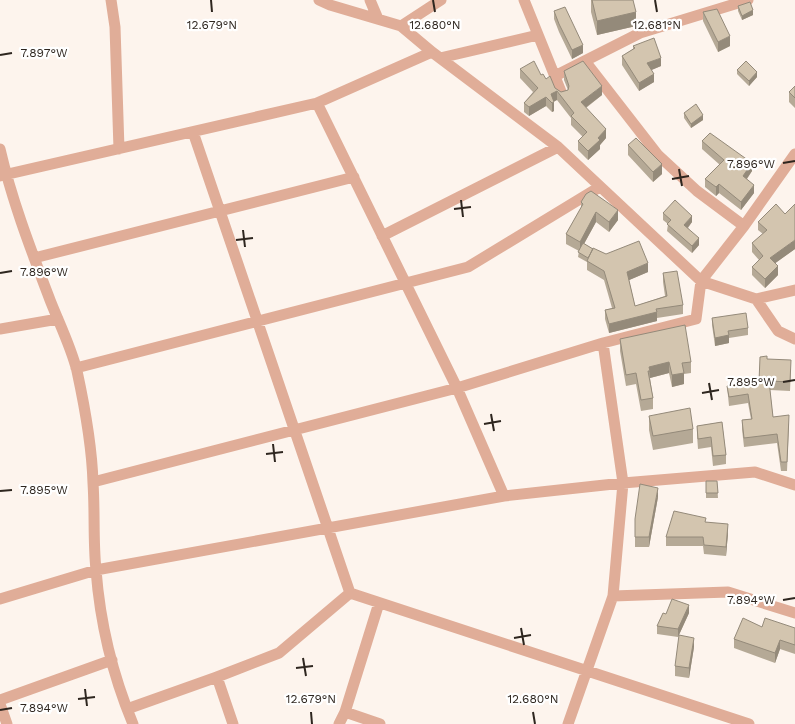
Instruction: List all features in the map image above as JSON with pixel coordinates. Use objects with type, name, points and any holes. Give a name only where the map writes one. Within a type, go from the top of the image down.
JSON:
[{"type":"street","points":[[111,0],[115,27],[119,149]]},
{"type":"street","points":[[319,0],[402,26],[436,55],[558,147],[701,281],[756,299],[795,290]]},
{"type":"street","points":[[370,0],[378,19]]},
{"type":"street","points":[[402,26],[441,0]]},
{"type":"street","points":[[524,0],[562,94]]},
{"type":"street","points":[[555,76],[640,33],[748,0]]},
{"type":"street","points":[[3,176],[317,103],[436,55],[538,35]]},
{"type":"street","points":[[585,61],[658,155],[697,191],[744,226]]},
{"type":"street","points":[[317,103],[457,388],[504,496]]},
{"type":"street","points":[[193,132],[350,594]]},
{"type":"street","points":[[382,236],[558,147]]},
{"type":"street","points":[[0,149],[3,176],[76,368],[90,438],[96,570],[102,616],[112,660],[133,724]]},
{"type":"street","points":[[93,482],[457,388],[603,343],[696,319],[701,281],[744,226],[795,154]]},
{"type":"street","points":[[34,258],[354,177]]},
{"type":"street","points":[[76,368],[468,267],[599,187]]},
{"type":"street","points":[[756,299],[778,331],[795,339]]},
{"type":"street","points":[[0,329],[58,319]]},
{"type":"street","points":[[568,724],[613,596],[623,483],[603,343]]},
{"type":"street","points":[[0,599],[96,570],[504,496],[623,483],[755,472],[795,485]]},
{"type":"street","points":[[613,596],[728,592],[795,613]]},
{"type":"street","points":[[350,594],[749,724]]},
{"type":"street","points":[[127,709],[279,653],[350,594]]},
{"type":"street","points":[[339,724],[345,712],[378,603]]},
{"type":"street","points":[[0,700],[112,660]]},
{"type":"street","points":[[217,677],[233,724]]},
{"type":"street","points":[[0,704],[7,724]]},
{"type":"street","points":[[345,712],[380,724]]},
{"type":"building","points":[[592,0],[633,0],[636,12],[597,21]]},
{"type":"building","points":[[750,2],[753,10],[742,16],[738,6]]},
{"type":"building","points":[[565,7],[583,45],[572,50],[554,11]]},
{"type":"building","points":[[717,9],[730,36],[718,42],[703,12]]},
{"type":"building","points":[[654,38],[661,58],[647,63],[654,74],[639,83],[622,56],[635,48],[633,46]]},
{"type":"building","points":[[534,61],[541,75],[543,74],[546,79],[550,76],[555,88],[561,92],[568,90],[569,86],[564,71],[583,61],[602,86],[581,102],[606,129],[598,138],[600,140],[588,151],[578,141],[587,132],[571,116],[574,113],[557,91],[551,94],[554,102],[552,103],[546,97],[529,107],[524,103],[538,88],[520,69]]},
{"type":"building","points":[[746,61],[757,72],[749,81],[737,70]]},
{"type":"building","points":[[795,86],[795,98],[789,92]]},
{"type":"building","points":[[696,104],[703,115],[691,124],[684,113]]},
{"type":"building","points":[[710,133],[752,163],[743,176],[754,185],[741,202],[719,184],[716,187],[705,179],[724,160],[702,141]]},
{"type":"building","points":[[636,138],[662,164],[653,172],[628,145]]},
{"type":"building","points":[[591,191],[618,210],[609,222],[596,212],[580,242],[566,234],[583,204],[581,202],[586,194]]},
{"type":"building","points":[[675,200],[692,216],[684,225],[699,238],[692,246],[667,224],[671,220],[663,213]]},
{"type":"building","points":[[776,204],[785,214],[795,204],[795,240],[770,258],[778,266],[765,279],[752,267],[763,256],[752,243],[767,230],[758,222]]},
{"type":"building","points":[[639,241],[648,263],[627,272],[635,306],[667,296],[663,273],[677,271],[683,305],[656,309],[657,312],[609,324],[605,310],[615,308],[604,271],[587,261],[593,248],[606,254]]},
{"type":"building","points":[[583,243],[593,249],[588,258],[578,252]]},
{"type":"building","points":[[746,313],[748,328],[728,331],[729,335],[715,338],[712,318]]},
{"type":"building","points":[[685,325],[691,362],[682,363],[684,373],[672,375],[669,362],[649,367],[650,371],[648,371],[653,398],[641,400],[636,373],[626,375],[620,339]]},
{"type":"building","points":[[767,356],[767,359],[791,360],[790,382],[769,381],[773,417],[789,415],[787,462],[781,462],[777,434],[744,438],[742,420],[752,419],[748,394],[729,397],[727,386],[759,382],[760,357]]},
{"type":"building","points":[[690,408],[693,429],[653,436],[649,416]]},
{"type":"building","points":[[722,422],[726,455],[713,456],[711,437],[698,439],[697,426]]},
{"type":"building","points":[[706,481],[717,481],[718,493],[706,493]]},
{"type":"building","points":[[640,484],[658,488],[649,537],[635,537],[635,519]]},
{"type":"building","points":[[674,511],[706,518],[705,522],[728,524],[726,547],[704,545],[703,537],[666,537]]},
{"type":"building","points":[[672,599],[689,605],[678,629],[657,626],[663,613],[666,614]]},
{"type":"building","points":[[743,618],[762,627],[765,618],[795,628],[795,645],[780,640],[775,653],[734,639]]},
{"type":"building","points":[[679,635],[694,638],[689,668],[675,666]]}]
